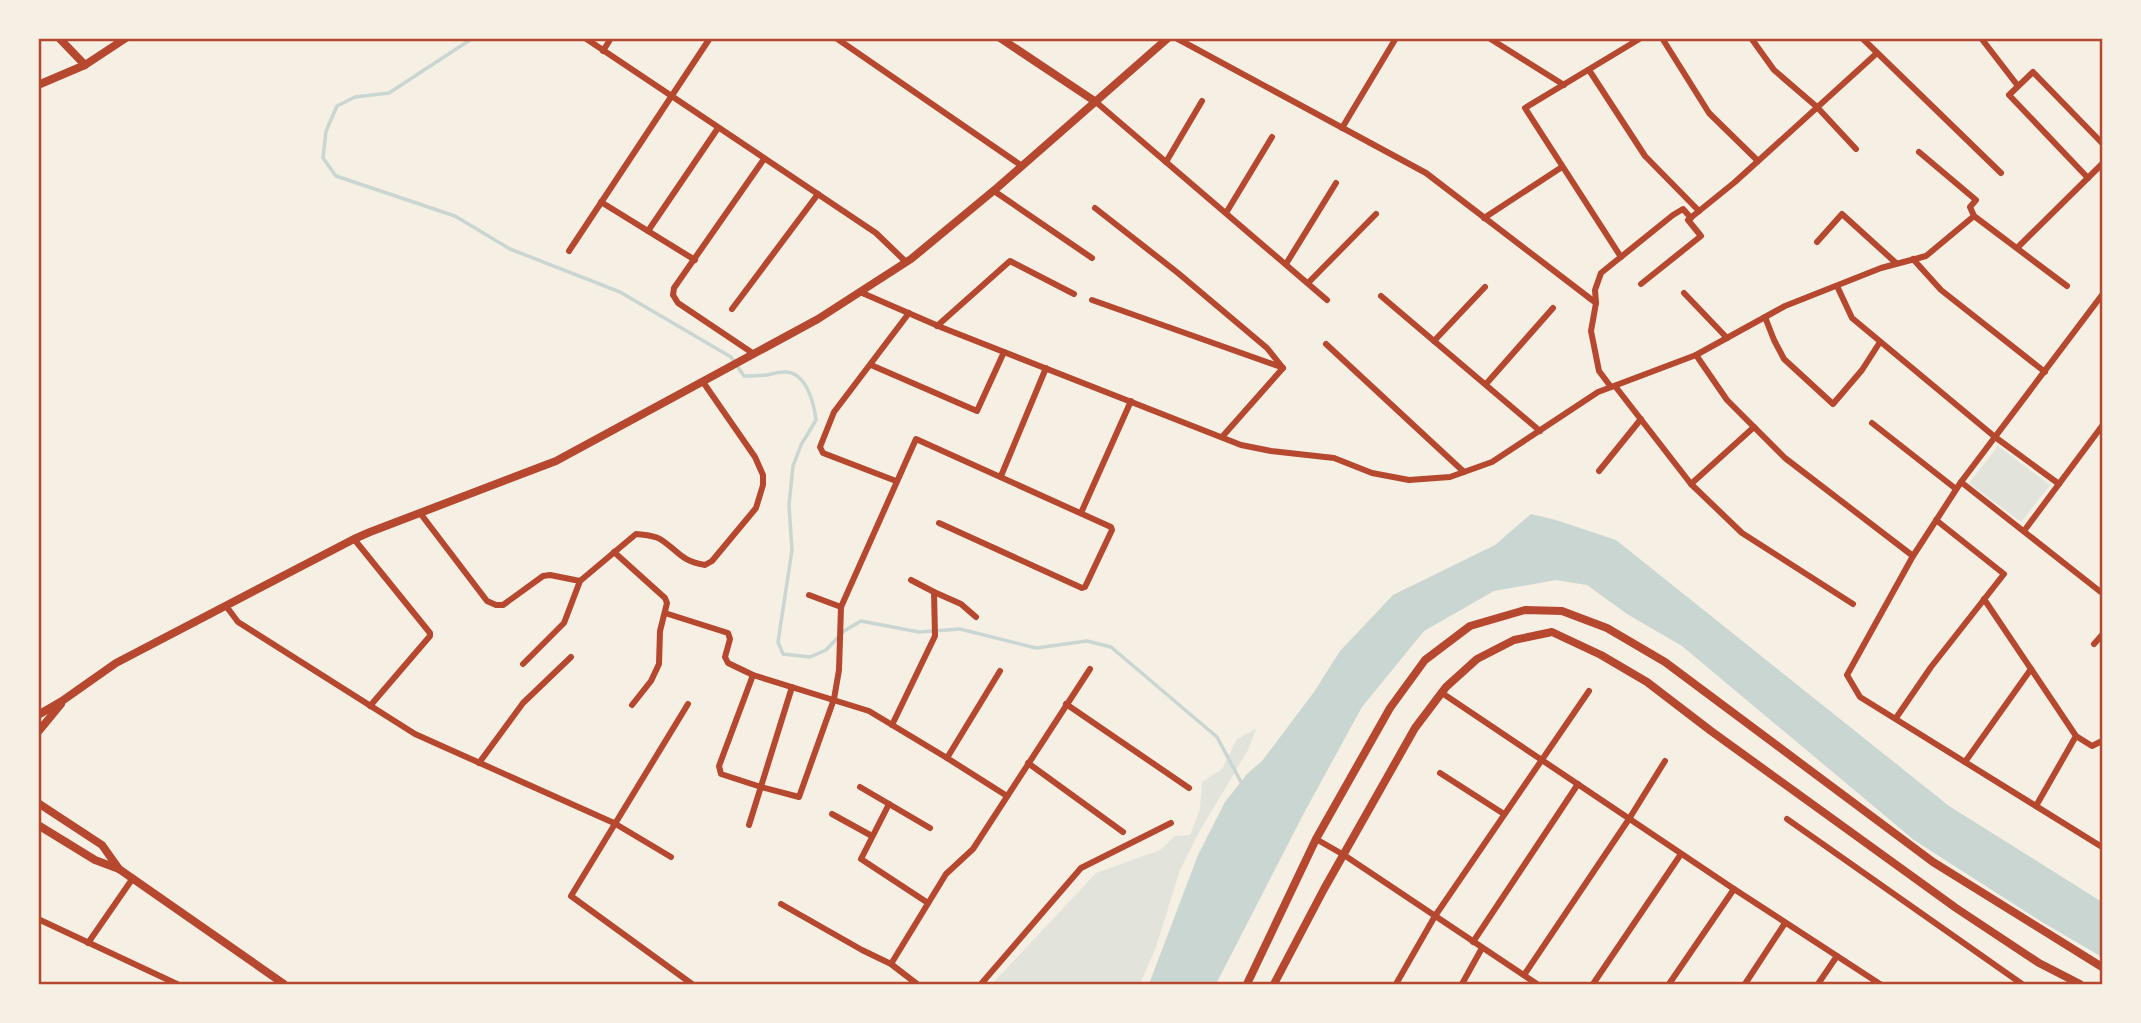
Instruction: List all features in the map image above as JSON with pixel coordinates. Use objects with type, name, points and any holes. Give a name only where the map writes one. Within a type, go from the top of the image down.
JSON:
[{"type":"street","points":[[59,38],[85,65]]},
{"type":"street","points":[[38,85],[85,65],[126,38]]},
{"type":"street","points":[[584,38],[876,233],[906,262]]},
{"type":"street","points":[[603,51],[611,38]]},
{"type":"street","points":[[569,251],[710,38]]},
{"type":"street","points":[[836,38],[1022,166]]},
{"type":"street","points":[[1000,38],[1096,102],[1328,299]]},
{"type":"street","points":[[38,715],[116,663],[354,540],[556,461],[818,319],[906,262],[994,191],[1168,38]]},
{"type":"street","points":[[1176,38],[1426,173],[1596,303]]},
{"type":"street","points":[[1342,128],[1396,38]]},
{"type":"street","points":[[1489,38],[1564,85]]},
{"type":"street","points":[[1621,257],[1525,108],[1641,38]]},
{"type":"street","points":[[1662,38],[1709,113],[1758,161]]},
{"type":"street","points":[[1751,38],[1774,70],[1817,107],[1856,149]]},
{"type":"street","points":[[1862,38],[2001,173]]},
{"type":"street","points":[[1981,38],[2018,86]]},
{"type":"street","points":[[1641,284],[1701,236],[1688,220],[1758,161],[1877,53]]},
{"type":"street","points":[[1589,70],[1645,156],[1699,212]]},
{"type":"street","points":[[2088,178],[2009,95],[2033,72],[2102,142]]},
{"type":"street","points":[[1166,162],[1202,101]]},
{"type":"street","points":[[648,231],[718,128]]},
{"type":"street","points":[[1226,213],[1272,137]]},
{"type":"street","points":[[1919,152],[1976,200],[1970,206],[1974,216],[2067,286]]},
{"type":"street","points":[[754,355],[675,300],[674,288],[764,159]]},
{"type":"street","points":[[2017,248],[2102,164]]},
{"type":"street","points":[[1484,218],[1562,167]]},
{"type":"street","points":[[1286,264],[1335,183]]},
{"type":"street","points":[[994,191],[1092,258]]},
{"type":"street","points":[[732,309],[818,194]]},
{"type":"street","points":[[601,202],[695,260]]},
{"type":"street","points":[[1095,208],[1268,348],[1283,368]]},
{"type":"street","points":[[1691,218],[1683,209],[1673,215],[1601,273],[1595,290],[1596,303],[1591,331],[1600,371],[1691,484],[1742,533],[1853,604]]},
{"type":"street","points":[[1308,283],[1376,214]]},
{"type":"street","points":[[1817,242],[1842,214],[1896,264]]},
{"type":"street","points":[[860,292],[937,326],[1241,445],[1334,458],[1372,472],[1409,480],[1450,477],[1492,462],[1598,392],[1696,355],[1785,306],[1896,264],[1926,256],[1974,216]]},
{"type":"street","points":[[1913,259],[1941,290],[2045,372]]},
{"type":"street","points":[[937,326],[1010,261],[1074,294]]},
{"type":"street","points":[[1837,286],[1852,318],[1995,437],[2059,484]]},
{"type":"street","points":[[1434,341],[1485,287]]},
{"type":"street","points":[[1684,293],[1727,338]]},
{"type":"street","points":[[2102,295],[1956,489],[1913,556],[1847,675],[1860,697],[2102,847]]},
{"type":"street","points":[[1381,296],[1541,431]]},
{"type":"street","points":[[1092,300],[1283,368]]},
{"type":"street","points":[[1486,384],[1553,308]]},
{"type":"street","points":[[896,481],[820,450],[834,412],[909,313]]},
{"type":"street","points":[[1765,317],[1784,359],[1833,404],[1880,342]]},
{"type":"street","points":[[1325,344],[1464,472]]},
{"type":"street","points":[[871,365],[977,411],[1004,352]]},
{"type":"street","points":[[1696,355],[1727,400],[1785,458],[1913,556]]},
{"type":"street","points":[[1001,476],[1045,368]]},
{"type":"street","points":[[1222,437],[1283,368]]},
{"type":"street","points":[[523,664],[565,624],[580,581],[636,534],[659,538],[681,558],[705,565],[712,561],[756,508],[763,475],[755,457],[703,382]]},
{"type":"street","points":[[1081,513],[1131,401]]},
{"type":"street","points":[[1598,471],[1641,419]]},
{"type":"street","points":[[1872,423],[1956,489]]},
{"type":"street","points":[[2024,530],[2102,426]]},
{"type":"street","points":[[1691,484],[1754,427]]},
{"type":"street","points":[[753,675],[719,771],[761,787],[799,797],[834,699],[839,670],[841,607],[913,441],[919,439],[1111,527],[1112,530],[1085,587],[1082,588],[939,523]]},
{"type":"street","points":[[1961,482],[2102,593]]},
{"type":"street","points":[[420,513],[487,601],[496,605],[503,605],[543,576],[580,581]]},
{"type":"street","points":[[1896,718],[1931,667],[2004,574],[1936,520]]},
{"type":"street","points":[[354,540],[430,633],[370,706]]},
{"type":"street","points":[[614,552],[665,598],[667,603],[660,631],[659,664],[651,681],[632,705]]},
{"type":"street","points":[[911,580],[961,604],[976,617]]},
{"type":"street","points":[[892,725],[935,636],[934,592]]},
{"type":"street","points":[[809,595],[841,607]]},
{"type":"street","points":[[1984,599],[2076,736],[2092,746],[2102,741]]},
{"type":"street","points":[[226,606],[238,622],[415,734],[614,823],[671,857]]},
{"type":"street","points":[[1247,985],[1316,839],[1390,708],[1425,660],[1470,626],[1525,610],[1562,611],[1607,628],[1665,662],[1933,862],[2102,968]]},
{"type":"street","points":[[665,613],[731,635],[726,661],[753,675],[869,711],[1007,796]]},
{"type":"street","points":[[1274,985],[1415,728],[1442,693],[1477,659],[1514,640],[1552,632],[1601,655],[1647,682],[1956,908],[2039,963],[2080,985]]},
{"type":"street","points":[[2094,644],[2102,635]]},
{"type":"street","points":[[479,763],[523,703],[571,657]]},
{"type":"street","points":[[891,964],[946,874],[973,849],[1090,669]]},
{"type":"street","points":[[1965,762],[2031,669]]},
{"type":"street","points":[[947,758],[1000,671]]},
{"type":"street","points":[[749,825],[792,687]]},
{"type":"street","points":[[1396,985],[1435,916],[1589,691]]},
{"type":"street","points":[[1442,693],[1880,985]]},
{"type":"street","points":[[38,732],[62,701]]},
{"type":"street","points":[[688,704],[571,896],[692,985]]},
{"type":"street","points":[[1066,704],[1189,788]]},
{"type":"street","points":[[2036,806],[2076,736]]},
{"type":"street","points":[[1524,975],[1665,761]]},
{"type":"street","points":[[1028,763],[1123,832]]},
{"type":"street","points":[[1440,774],[1504,814]]},
{"type":"street","points":[[1473,942],[1578,784]]},
{"type":"street","points":[[860,787],[930,828]]},
{"type":"street","points":[[38,803],[102,845],[119,869]]},
{"type":"street","points":[[889,804],[861,859],[928,903]]},
{"type":"street","points":[[832,814],[873,836]]},
{"type":"street","points":[[1787,819],[2022,985]]},
{"type":"street","points":[[981,985],[1081,868],[1171,823]]},
{"type":"street","points":[[38,825],[95,860],[119,869],[285,985]]},
{"type":"street","points":[[1316,839],[1537,985]]},
{"type":"street","points":[[1593,985],[1681,854]]},
{"type":"street","points":[[88,943],[132,878]]},
{"type":"street","points":[[1669,985],[1734,889]]},
{"type":"street","points":[[781,904],[891,964],[914,983]]},
{"type":"street","points":[[38,919],[177,985]]},
{"type":"street","points":[[1745,985],[1786,923]]},
{"type":"street","points":[[1462,985],[1482,948]]},
{"type":"street","points":[[1818,985],[1837,956]]},
{"type":"shaded area","points":[[1998,446],[2050,485],[2021,522],[1969,483]]},
{"type":"shaded area","points":[[1531,514],[1616,540],[1949,806],[2102,902],[2102,957],[1914,840],[1682,646],[1627,614],[1587,585],[1556,580],[1494,591],[1424,631],[1362,707],[1216,984],[1149,984],[1198,855],[1225,802],[1248,773],[1262,761],[1314,692],[1340,651],[1393,595],[1495,545]]},
{"type":"shaded area","points":[[1256,729],[1248,750],[1180,870],[1156,947],[1140,984],[992,984],[1096,873],[1160,850],[1175,836],[1190,835],[1200,809],[1202,782],[1222,769],[1237,739]]},
{"type":"waterway","points":[[473,38],[389,93],[355,97],[337,106],[326,131],[323,158],[336,176],[455,216],[510,249],[620,292],[731,357],[744,376],[784,372],[792,373],[803,382],[811,397],[816,420],[801,445],[793,466],[789,505],[792,550],[778,642],[783,654],[810,657],[826,650],[844,631],[861,621],[919,632],[960,629],[1036,648],[1087,641],[1111,647],[1217,737],[1242,784]]}]
